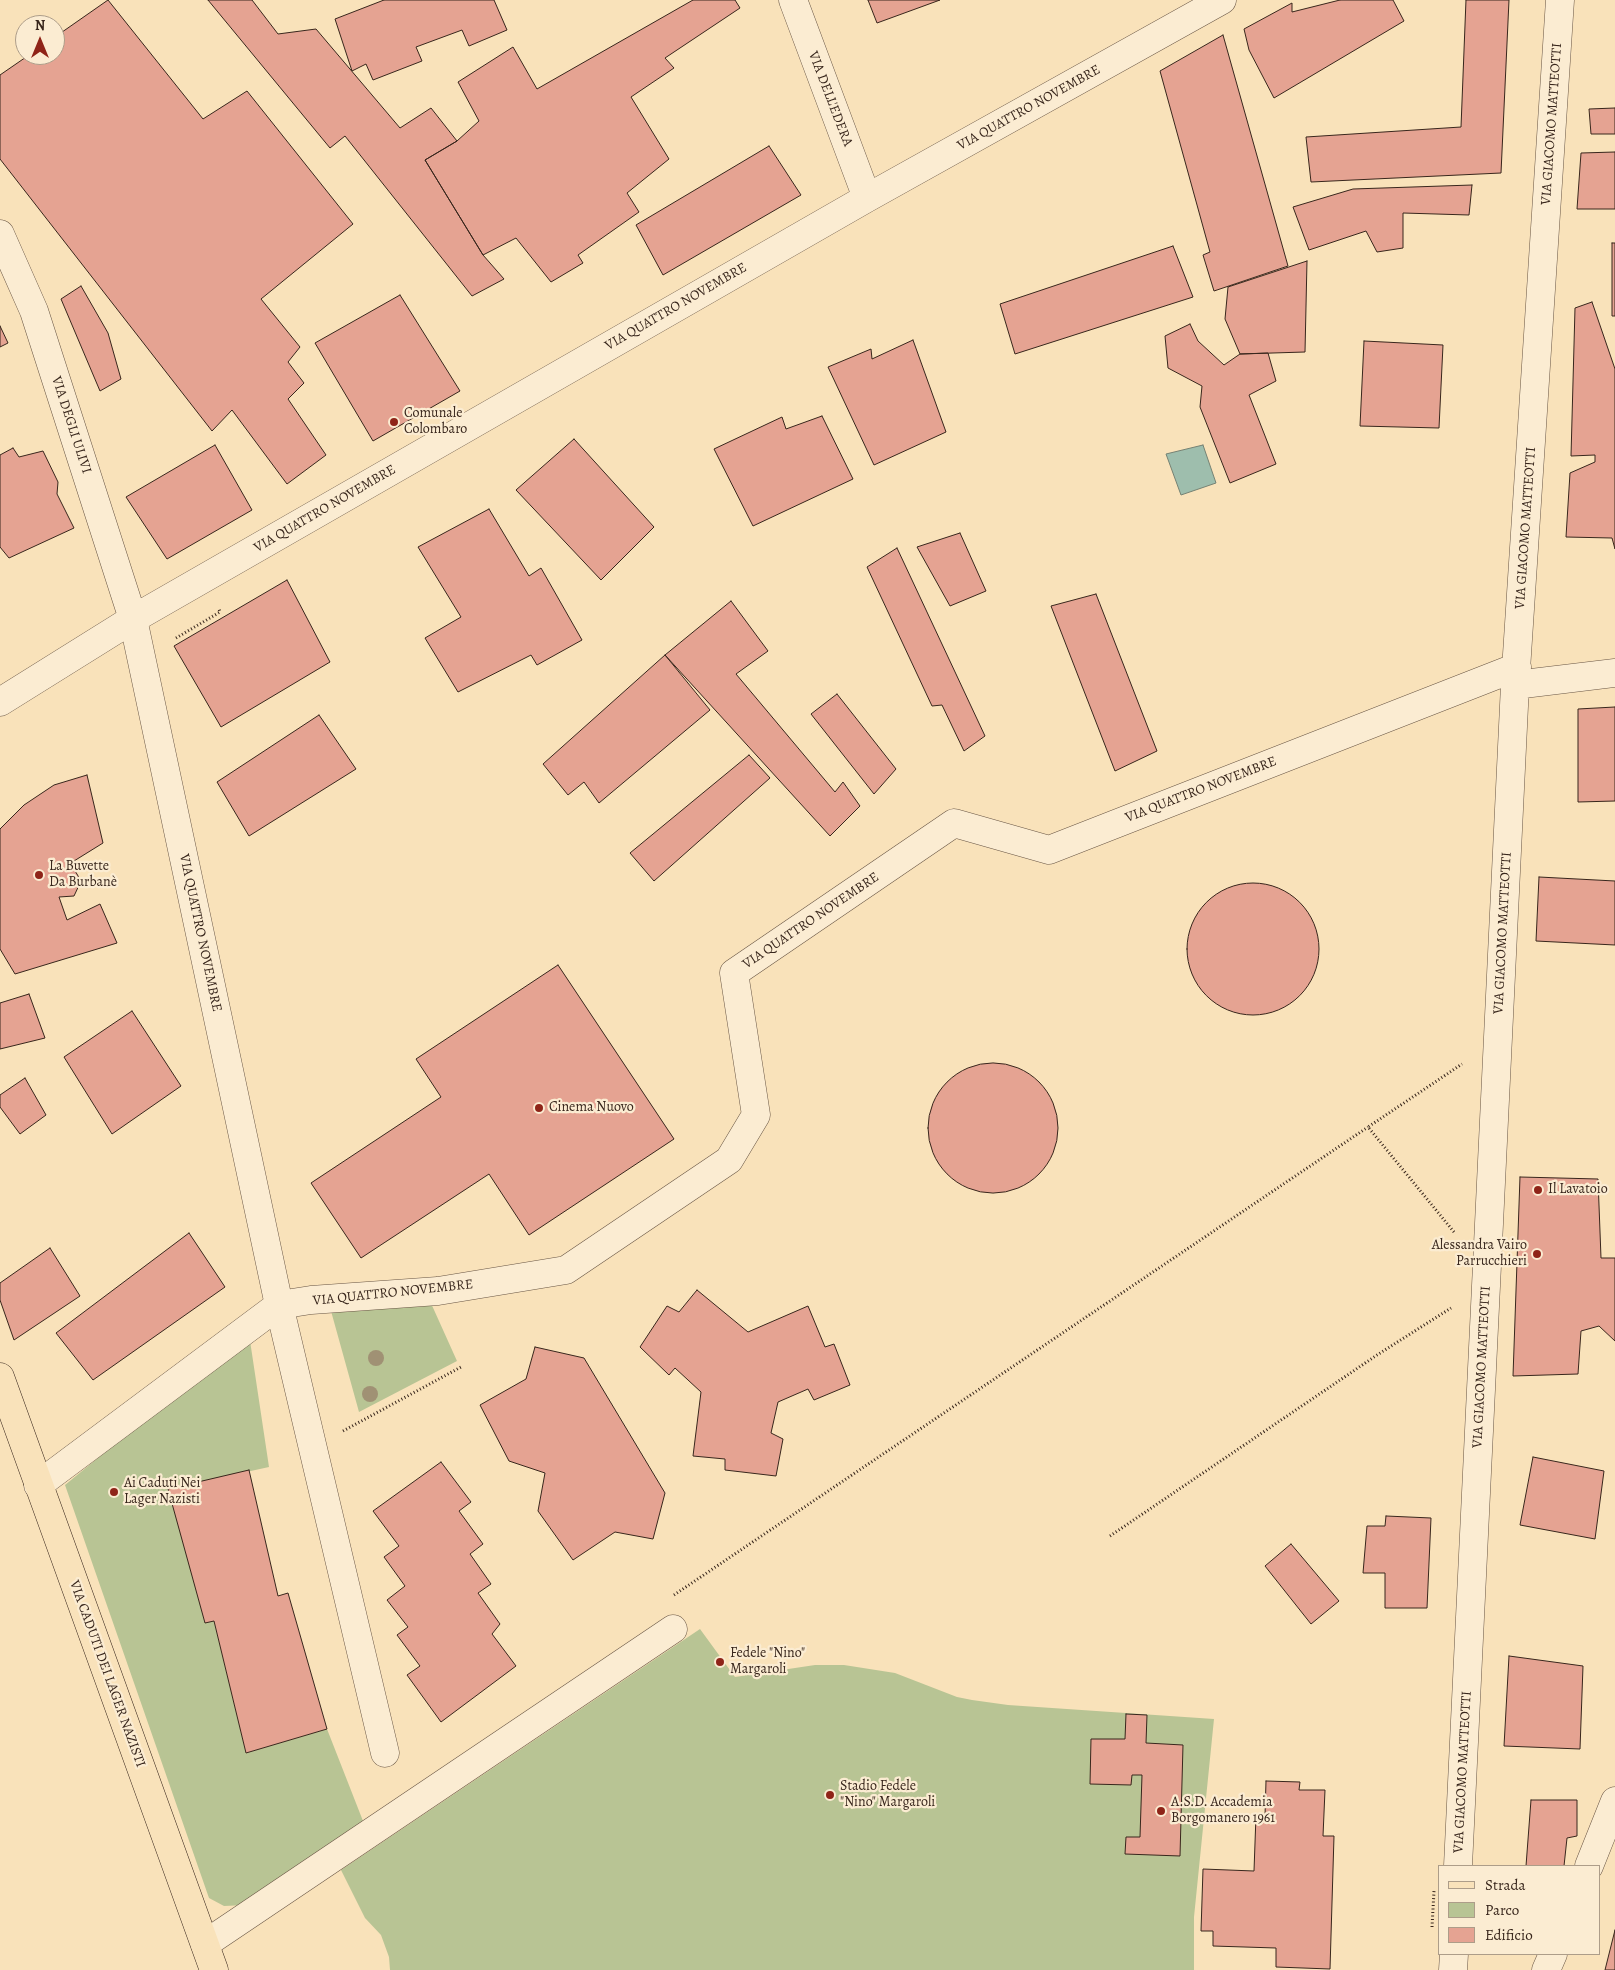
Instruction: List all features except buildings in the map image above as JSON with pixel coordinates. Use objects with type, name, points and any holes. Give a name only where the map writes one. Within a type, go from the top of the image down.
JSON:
[{"type":"main road","name":"VIA CADUTI DEI LAGER NAZISTI","points":[[0,1378],[214,1970]]},
{"type":"street","name":"VIA DELL'EDERA","points":[[793,0],[867,198]]},
{"type":"street","name":"VIA QUATTRO NOVEMBRE","points":[[0,702],[133,619],[867,198],[1222,0]]},
{"type":"street","name":"VIA GIACOMO MATTEOTTI","points":[[1458,1865],[1516,676],[1560,0]]},
{"type":"street","name":"VIA DEGLI ULIVI","points":[[0,234],[34,311],[133,619]]},
{"type":"street","name":"VIA QUATTRO NOVEMBRE","points":[[133,619],[280,1305],[385,1753]]},
{"type":"street","points":[[1516,676],[1615,673]]},
{"type":"street","name":"VIA QUATTRO NOVEMBRE","points":[[38,1485],[280,1305],[311,1300],[438,1291],[566,1270],[729,1160],[756,1115],[734,973],[954,823],[1049,850],[1516,676]]},
{"type":"street","points":[[205,1944],[673,1629]]},
{"type":"street","points":[[1589,1865],[1615,1800]]},
{"type":"street","points":[[1453,1970],[1454,1955]]},
{"type":"street","points":[[1546,1970],[1553,1955]]},
{"type":"path","points":[[670,1598],[1469,1059]]},
{"type":"path","points":[[1368,1127],[1460,1239]]},
{"type":"path","points":[[1110,1536],[1377,1354],[1446,1310],[1455,1307]]},
{"type":"path","points":[[313,1447],[461,1367]]},
{"type":"green space","points":[[430,1301],[457,1361],[359,1412],[331,1311]]},
{"type":"green space","points":[[249,1334],[269,1467],[169,1489],[205,1622],[214,1621],[246,1753],[327,1729],[363,1821],[246,1905],[224,1906],[209,1898],[65,1485]]},
{"type":"green space","name":"Stadio Fedele \"Nino\" Margaroli","points":[[700,1629],[735,1677],[815,1665],[844,1665],[895,1673],[957,1697],[972,1700],[1008,1705],[1214,1719],[1194,1917],[1194,1970],[390,1970],[389,1957],[381,1935],[365,1918],[341,1870]]},
{"type":"shaded area","points":[[1203,445],[1216,483],[1181,495],[1166,454]]},
{"type":"place","name":"Comunale Colombaro","points":[[394,422]]},
{"type":"place","name":"La Buvette Da Burbanè","points":[[39,875]]},
{"type":"place","name":"Cinema Nuovo","points":[[539,1108]]},
{"type":"place","name":"Il Lavatoio","points":[[1538,1190]]},
{"type":"place","name":"Alessandra Vairo Parrucchieri","points":[[1537,1254]]},
{"type":"place","name":"Ai Caduti Nei Lager Nazisti","points":[[114,1492]]},
{"type":"place","name":"Fedele \"Nino\" Margaroli","points":[[720,1662]]},
{"type":"place","name":"Stadio Fedele \"Nino\" Margaroli","points":[[830,1795]]},
{"type":"place","name":"A.S.D. Accademia Borgomanero 1961","points":[[1161,1811]]}]
